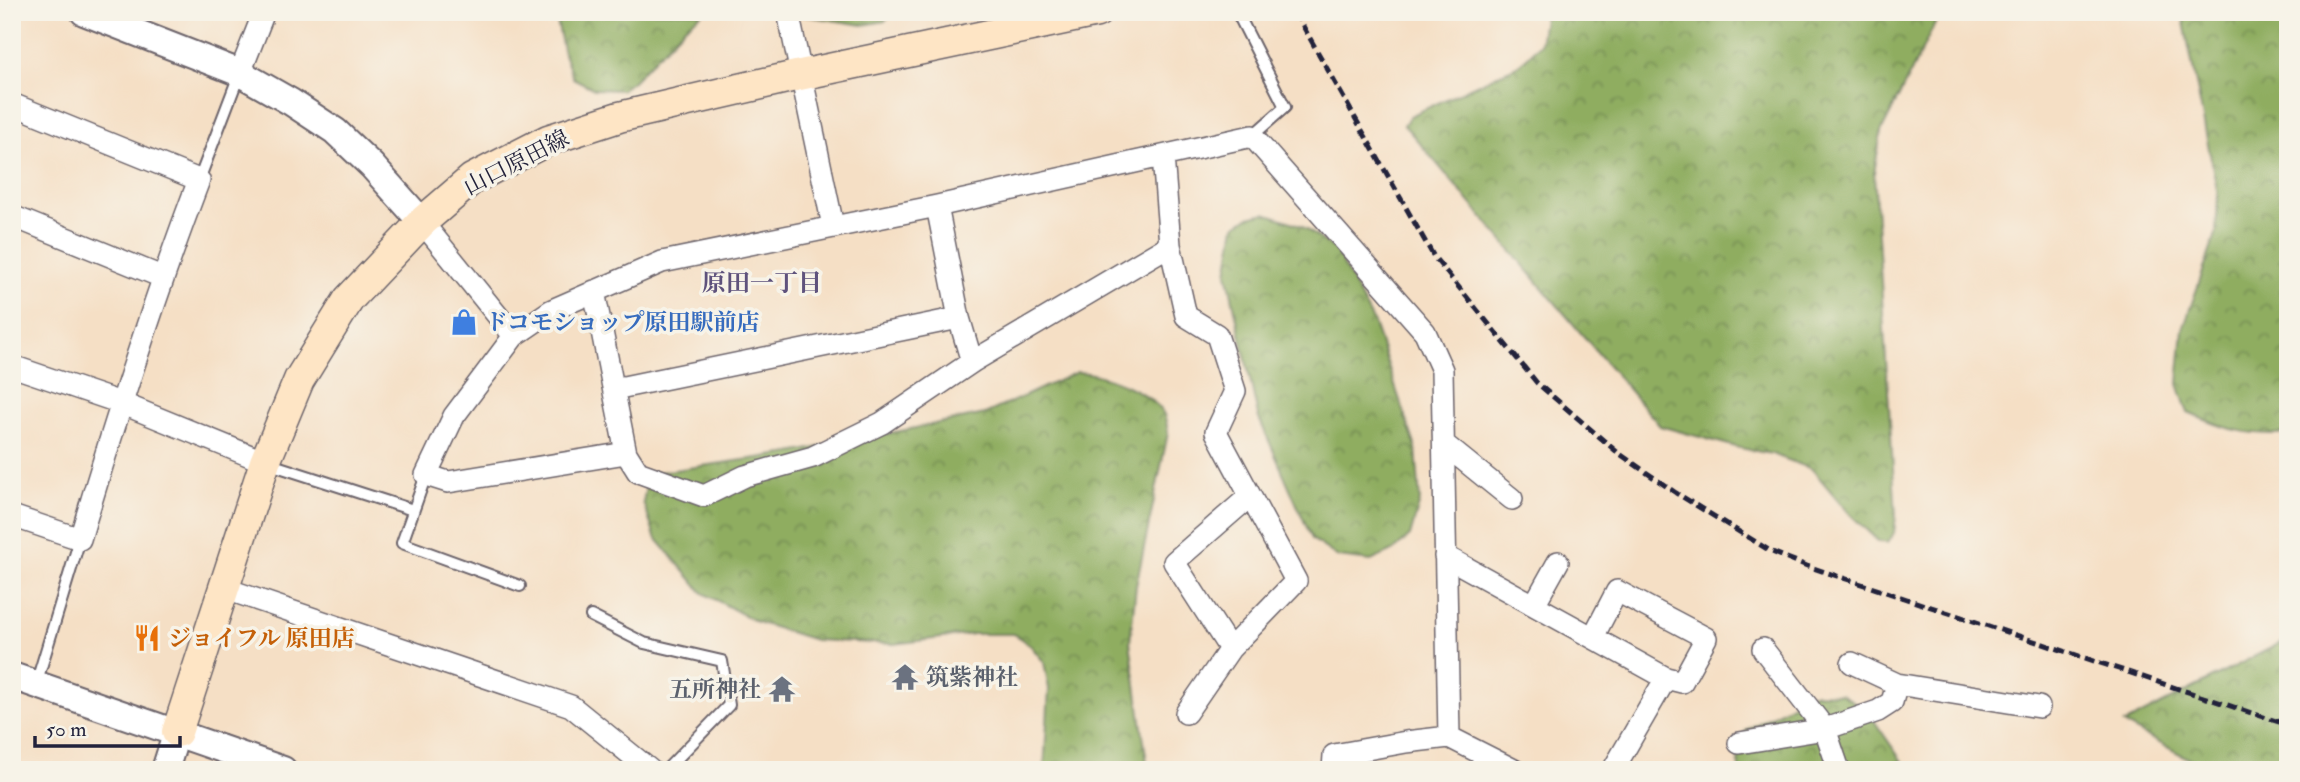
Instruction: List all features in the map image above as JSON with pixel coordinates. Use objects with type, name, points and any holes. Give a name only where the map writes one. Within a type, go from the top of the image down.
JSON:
[{"type":"main road","name":"山口原田線","points":[[177,732],[265,462],[299,380],[349,299],[390,253],[472,179],[548,140],[619,117],[800,75],[1097,12]]},
{"type":"street","points":[[84,12],[240,73],[335,131],[372,166],[422,222],[514,336]]},
{"type":"street","points":[[240,73],[264,12]]},
{"type":"street","points":[[788,12],[833,226]]},
{"type":"street","points":[[12,104],[199,180],[162,276],[80,539],[12,516]]},
{"type":"street","points":[[626,453],[449,482],[426,475],[454,416],[514,336],[552,310],[662,262],[937,206],[1252,136],[1425,332],[1442,370],[1449,737]]},
{"type":"street","points":[[1163,156],[1170,245],[1186,316],[1217,334],[1235,391],[1216,432],[1296,581],[1230,649],[1186,713]]},
{"type":"street","points":[[937,206],[959,318],[972,362]]},
{"type":"street","points":[[12,216],[162,276]]},
{"type":"street","points":[[594,291],[626,453],[638,472],[704,496],[745,476],[813,457],[882,423],[972,362],[1170,245]]},
{"type":"street","points":[[614,389],[959,318]]},
{"type":"street","points":[[12,366],[121,403],[265,462]]},
{"type":"street","points":[[1444,444],[1512,499]]},
{"type":"street","points":[[1230,649],[1174,562],[1250,496]]},
{"type":"street","points":[[1445,556],[1593,638],[1666,678],[1682,682],[1706,638],[1617,591],[1593,638]]},
{"type":"street","points":[[1534,605],[1558,562]]},
{"type":"street","points":[[223,588],[571,706],[650,770]]},
{"type":"street","points":[[1763,649],[1825,729],[1839,770]]},
{"type":"street","points":[[1852,663],[1897,684],[2039,707]]},
{"type":"street","points":[[1613,770],[1666,678]]},
{"type":"street","points":[[24,680],[283,770]]},
{"type":"street","points":[[1739,743],[1825,729],[1878,711],[1892,702],[1897,684]]},
{"type":"street","points":[[165,770],[177,732]]},
{"type":"street","points":[[1316,770],[1333,762],[1406,742],[1449,737],[1514,770]]},
{"type":"lane","points":[[1237,12],[1285,107],[1252,136]]},
{"type":"lane","points":[[199,180],[240,73]]},
{"type":"lane","points":[[265,462],[413,510]]},
{"type":"lane","points":[[426,475],[402,543],[520,586]]},
{"type":"lane","points":[[24,680],[80,539]]},
{"type":"lane","points":[[592,616],[644,643],[722,661],[729,705],[666,770]]},
{"type":"green space","points":[[555,12],[704,12],[621,90],[594,89],[573,78],[564,54]]},
{"type":"green space","points":[[781,12],[895,12],[885,21],[863,25]]},
{"type":"green space","points":[[1545,12],[1941,12],[1881,132],[1874,173],[1896,515],[1894,533],[1887,543],[1878,541],[1850,514],[1812,469],[1772,454],[1660,426],[1404,125],[1410,116],[1519,65],[1540,44]]},
{"type":"green space","points":[[2182,12],[2288,12],[2288,433],[2261,434],[2236,430],[2188,413],[2178,384],[2183,329],[2216,234],[2218,195]]},
{"type":"green space","points":[[1265,213],[1300,225],[1335,249],[1373,321],[1416,448],[1420,501],[1410,536],[1393,551],[1371,561],[1338,557],[1312,539],[1258,416],[1227,273],[1235,226],[1249,217]]},
{"type":"green space","points":[[1077,372],[1111,379],[1135,390],[1155,403],[1162,411],[1167,424],[1168,433],[1136,586],[1130,642],[1148,770],[1044,770],[1049,689],[1044,662],[1031,646],[1014,634],[973,634],[894,644],[815,640],[757,622],[703,593],[655,537],[643,502],[646,487],[654,473],[791,453],[985,414]]},
{"type":"green space","points":[[2288,639],[2288,770],[2210,770],[2124,724]]},
{"type":"green space","points":[[1813,693],[1841,694],[1866,709],[1908,770],[1739,770],[1738,750],[1746,730]]},
{"type":"railway","points":[[1295,12],[1434,257],[1537,383],[1617,452],[1676,493],[1772,552],[1807,566],[2288,725]]},
{"type":"place","name":"ドコモショップ原田駅前店","points":[[464,322]]},
{"type":"place","name":"ジョイフル 原田店","points":[[147,638]]},
{"type":"place","name":"筑紫神社","points":[[905,677]]},
{"type":"place","name":"五所神社","points":[[782,689]]},
{"type":"district","name":"原田一丁目","points":[[762,283]]}]
